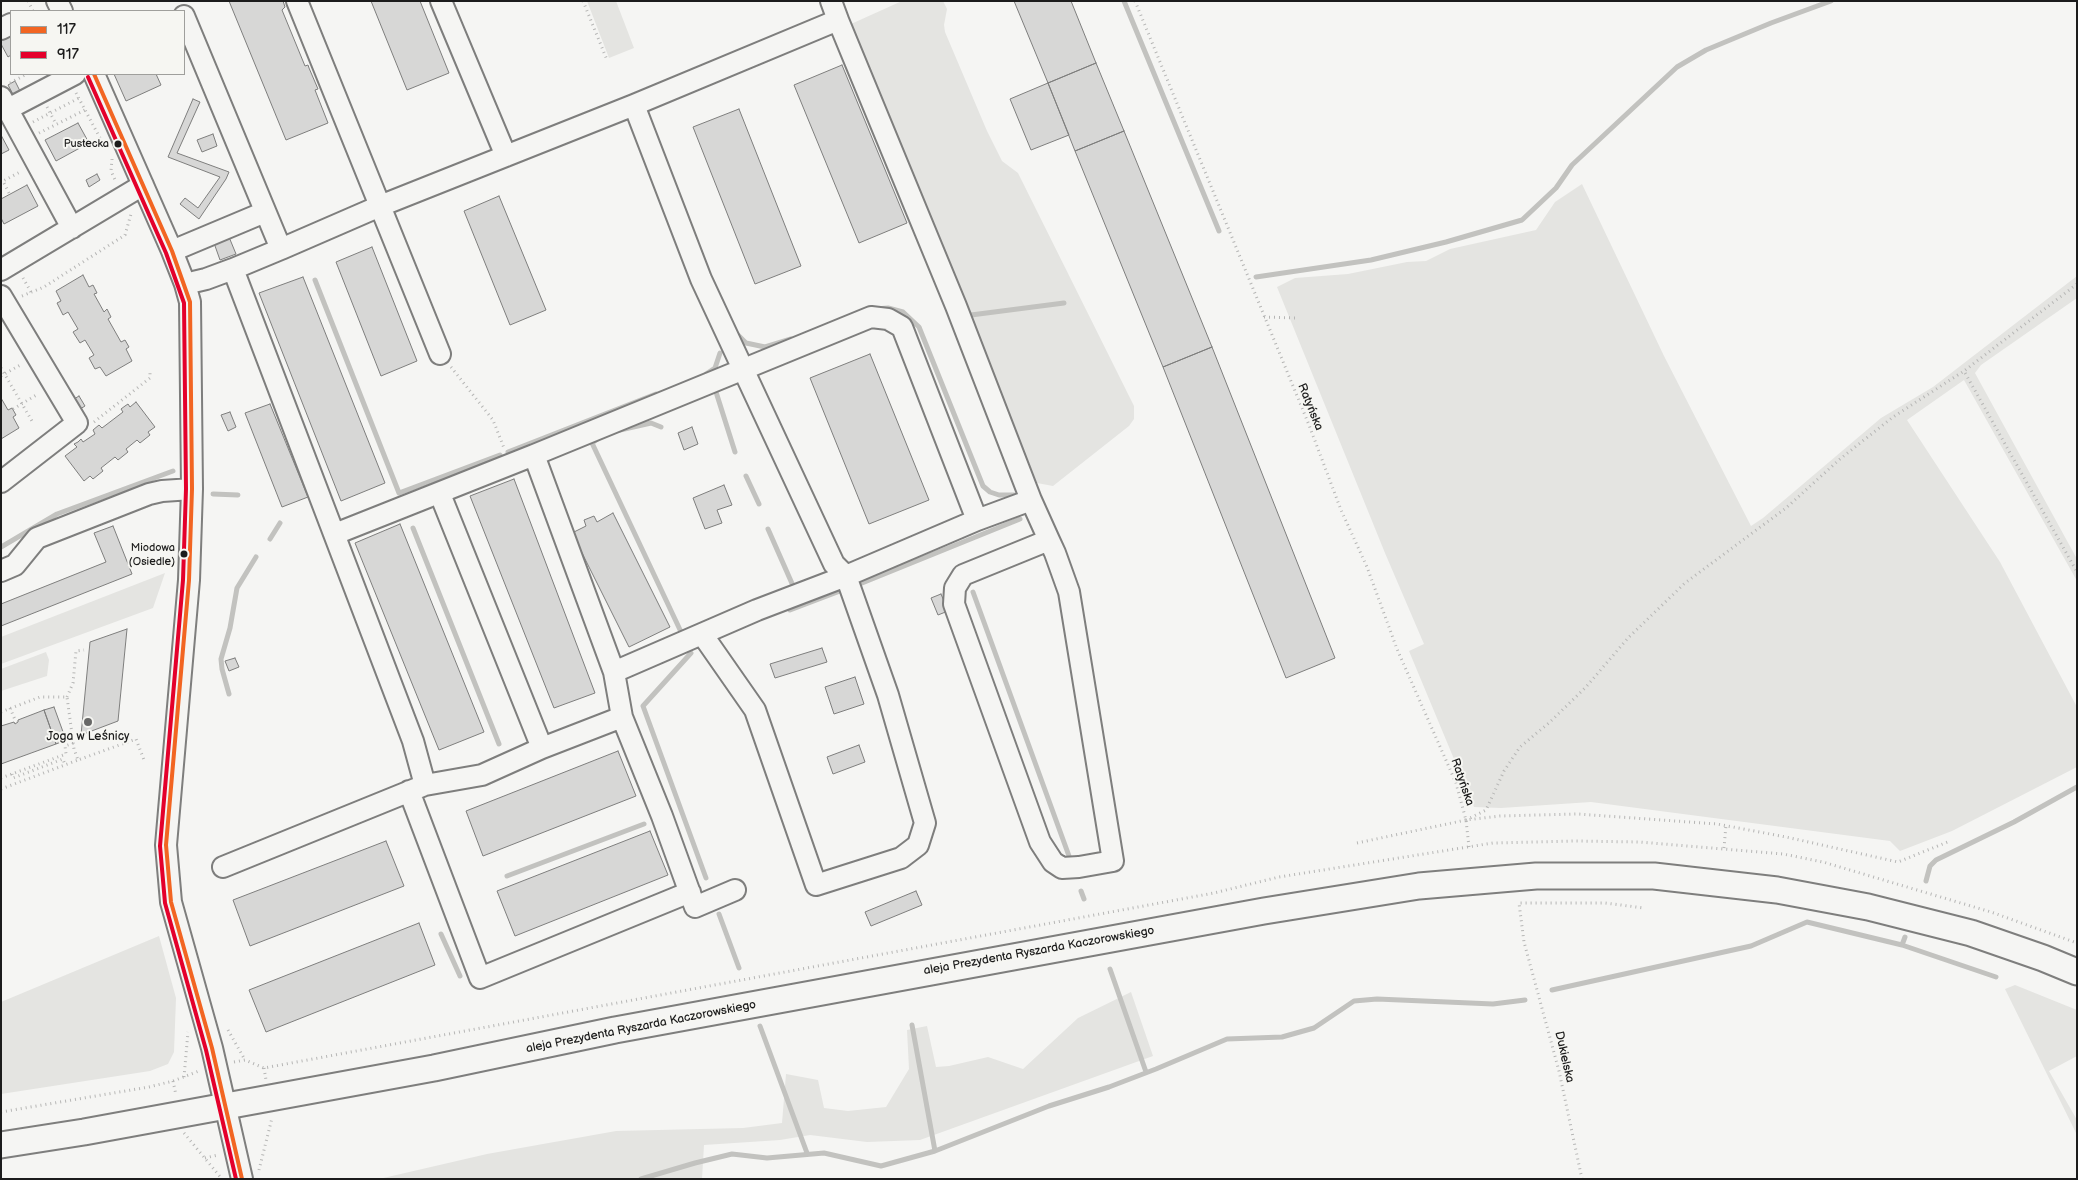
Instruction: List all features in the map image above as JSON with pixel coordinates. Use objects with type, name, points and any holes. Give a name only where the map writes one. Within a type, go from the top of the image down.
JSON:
[{"type":"main road","name":"aleja Prezydenta Ryszarda Kaczorowskiego","points":[[1,1145],[84,1132],[453,1064],[615,1030],[1264,910],[1418,886],[1536,876],[1654,876],[1777,890],[1868,907],[1971,933],[2077,972]]},
{"type":"street","points":[[297,1],[440,354]]},
{"type":"street","points":[[441,1],[506,156]]},
{"type":"street","points":[[830,1],[956,306],[1031,500],[1050,540],[1070,592],[1114,861],[1079,867],[1062,868],[1053,862],[1040,842],[954,604],[955,588],[963,575],[1050,540]]},
{"type":"street","points":[[185,18],[281,250]]},
{"type":"street","points":[[185,284],[206,279],[281,250],[380,206],[634,105],[838,20]]},
{"type":"street","points":[[94,75],[172,251],[190,302],[192,489],[189,580],[166,845],[172,902],[226,1105],[242,1179]]},
{"type":"street","points":[[71,76],[4,103],[72,228]]},
{"type":"street","points":[[634,105],[700,279],[834,564],[846,576],[888,695],[925,823],[918,845],[901,858],[816,885],[755,710],[702,634]]},
{"type":"street","points":[[1,270],[143,185]]},
{"type":"street","points":[[172,251],[265,212]]},
{"type":"street","points":[[233,269],[413,741],[417,788],[480,978],[690,892]]},
{"type":"street","points":[[1,482],[77,423],[3,300]]},
{"type":"street","points":[[335,534],[440,494],[871,317],[888,319],[902,327],[977,520]]},
{"type":"street","points":[[534,455],[614,672],[622,717],[662,816],[695,907],[735,890]]},
{"type":"street","points":[[1,571],[15,565],[37,538],[149,494],[162,490],[192,489]]},
{"type":"street","points":[[440,494],[542,748]]},
{"type":"street","points":[[614,672],[757,610],[846,576],[977,520],[1031,500]]},
{"type":"street","points":[[223,867],[417,788],[482,775],[542,748],[622,717]]},
{"type":"path","points":[[583,1],[607,60]]},
{"type":"path","name":"Ratyńska","points":[[1135,1],[1309,425],[1341,510],[1367,567],[1397,649],[1456,783],[1466,820],[1469,847]]},
{"type":"path","points":[[1,87],[25,75]]},
{"type":"path","points":[[71,76],[79,98],[103,143]]},
{"type":"path","points":[[22,135],[79,98]]},
{"type":"path","points":[[22,135],[105,100]]},
{"type":"path","points":[[107,151],[112,159],[111,171],[117,183]]},
{"type":"path","points":[[9,193],[3,181],[37,163]]},
{"type":"path","points":[[3,300],[44,287],[125,236],[131,212]]},
{"type":"path","points":[[1466,820],[1486,810],[1504,771],[1520,747],[1550,722],[1586,686],[1628,638],[1685,583],[1786,508],[1840,459],[1894,417],[1964,371],[2077,284]]},
{"type":"path","points":[[1264,316],[1296,318]]},
{"type":"path","points":[[440,354],[468,386],[493,420],[502,445],[514,464]]},
{"type":"path","points":[[3,375],[36,356]]},
{"type":"path","points":[[1,368],[3,375],[32,421]]},
{"type":"path","points":[[1964,371],[2077,572]]},
{"type":"path","points":[[13,409],[54,385]]},
{"type":"path","points":[[78,760],[67,697],[73,683],[76,651],[84,650]]},
{"type":"path","points":[[1,712],[40,697],[67,697]]},
{"type":"path","points":[[10,708],[16,722]]},
{"type":"path","points":[[1,789],[136,739],[144,760]]},
{"type":"path","points":[[1,778],[66,754],[65,746],[74,743]]},
{"type":"path","points":[[12,774],[13,778],[63,760],[65,765]]},
{"type":"path","points":[[1357,843],[1466,820],[1500,816],[1578,814],[1726,825],[1898,862],[1950,841]]},
{"type":"path","points":[[1724,848],[1726,825]]},
{"type":"path","name":"Dukielska","points":[[1582,1179],[1559,1072],[1524,942],[1520,903],[1605,903],[1644,908]]},
{"type":"path","points":[[184,1077],[188,1025]]},
{"type":"path","points":[[225,1026],[245,1060]]},
{"type":"path","points":[[1,1112],[149,1087],[173,1081]]},
{"type":"path","points":[[257,1179],[273,1113]]},
{"type":"path","points":[[182,1128],[189,1140],[222,1179]]},
{"type":"shaded area","points":[[587,1],[616,1],[634,48],[609,58]]},
{"type":"shaded area","points":[[902,1],[943,1],[947,9],[944,25],[945,32],[987,131],[1002,161],[1018,173],[1134,406],[1134,419],[1129,426],[1053,486],[1037,483],[851,24]]},
{"type":"shaded area","points":[[1582,184],[1664,356],[1751,526],[1763,518],[1881,418],[1933,387],[2077,276],[2077,298],[1981,365],[1975,373],[2077,559],[2077,581],[1964,380],[1907,420],[2000,562],[2077,707],[2077,767],[1952,831],[1900,851],[1890,841],[1591,802],[1501,808],[1474,807],[1409,651],[1424,644],[1277,287],[1295,278],[1348,274],[1407,262],[1426,261],[1450,249],[1536,230],[1555,202]]},
{"type":"shaded area","points":[[165,573],[153,608],[1,664],[1,637]]},
{"type":"shaded area","points":[[46,652],[49,660],[47,676],[1,691],[1,669]]},
{"type":"shaded area","points":[[159,936],[176,998],[174,1052],[168,1064],[150,1071],[1,1094],[1,1002]]},
{"type":"shaded area","points":[[2015,985],[2077,1010],[2077,1056],[2049,1071],[2077,1120],[2077,1135],[2005,989]]},
{"type":"shaded area","points":[[1131,992],[1153,1056],[920,1140],[867,1142],[810,1135],[780,1140],[704,1145],[702,1179],[379,1179],[487,1154],[616,1131],[743,1128],[782,1123],[786,1074],[818,1080],[824,1108],[848,1111],[886,1107],[909,1069],[907,1030],[927,1026],[936,1067],[988,1057],[1023,1069],[1078,1018]]},
{"type":"building","points":[[229,1],[283,1],[285,7],[282,10],[305,66],[308,65],[318,89],[315,90],[328,123],[286,140]]},
{"type":"building","points":[[371,1],[420,1],[449,73],[407,90]]},
{"type":"building","points":[[1014,1],[1071,1],[1096,63],[1048,83]]},
{"type":"building","points":[[10,30],[10,56],[8,57],[1,44],[1,34]]},
{"type":"building","points":[[1096,63],[1124,131],[1075,151],[1048,83]]},
{"type":"building","points":[[842,65],[907,223],[859,243],[794,85]]},
{"type":"building","points":[[114,75],[156,75],[161,85],[126,101]]},
{"type":"building","points":[[15,81],[21,93],[14,96],[8,85]]},
{"type":"building","points":[[1048,83],[1069,135],[1031,150],[1010,99]]},
{"type":"building","points":[[193,99],[200,102],[177,153],[229,172],[199,219],[180,204],[185,198],[198,208],[220,177],[168,157]]},
{"type":"building","points":[[739,109],[801,266],[755,284],[693,127]]},
{"type":"building","points":[[78,123],[89,143],[56,161],[45,140]]},
{"type":"building","points":[[1124,131],[1212,347],[1163,367],[1075,151]]},
{"type":"building","points":[[213,134],[217,146],[202,152],[197,140]]},
{"type":"building","points":[[1,135],[9,150],[1,154]]},
{"type":"building","points":[[97,174],[100,180],[89,187],[86,180]]},
{"type":"building","points":[[27,185],[38,206],[4,224],[1,218],[1,199]]},
{"type":"building","points":[[499,196],[546,310],[510,325],[464,211]]},
{"type":"building","points":[[229,237],[236,254],[220,260],[214,243]]},
{"type":"building","points":[[372,247],[417,361],[381,376],[336,262]]},
{"type":"building","points":[[83,275],[89,287],[93,285],[97,293],[94,294],[104,312],[107,309],[111,317],[108,319],[121,342],[125,340],[129,347],[126,349],[132,361],[106,376],[100,367],[95,369],[89,358],[94,355],[85,340],[80,343],[73,332],[78,329],[68,312],[63,315],[57,303],[61,301],[56,291]]},
{"type":"building","points":[[303,277],[385,483],[341,501],[259,293]]},
{"type":"building","points":[[1212,347],[1335,658],[1286,678],[1163,367]]},
{"type":"building","points":[[870,354],[929,500],[869,524],[810,378]]},
{"type":"building","points":[[79,396],[85,406],[77,411],[71,401]]},
{"type":"building","points":[[1,398],[8,410],[12,408],[16,415],[13,417],[19,428],[1,439]]},
{"type":"building","points":[[136,402],[155,427],[148,432],[150,435],[140,443],[137,440],[126,449],[128,452],[118,460],[115,457],[101,468],[103,471],[93,479],[90,476],[84,481],[65,456],[77,447],[74,444],[81,439],[83,442],[95,434],[93,430],[99,425],[102,428],[123,412],[121,409],[128,404],[130,407]]},
{"type":"building","points":[[270,404],[308,497],[282,507],[245,413]]},
{"type":"building","points":[[230,412],[236,427],[228,431],[221,415]]},
{"type":"building","points":[[692,427],[698,444],[684,450],[678,433]]},
{"type":"building","points":[[514,479],[595,693],[554,708],[470,496]]},
{"type":"building","points":[[724,485],[732,505],[717,510],[722,523],[705,529],[693,498]]},
{"type":"building","points":[[613,513],[670,627],[629,647],[572,533],[586,526],[584,520],[594,516],[597,522]]},
{"type":"building","points":[[400,524],[484,732],[439,750],[355,543]]},
{"type":"building","points":[[113,526],[132,574],[1,626],[1,604],[106,562],[94,533]]},
{"type":"building","points":[[941,594],[948,611],[938,615],[931,598]]},
{"type":"building","points":[[127,629],[118,721],[81,735],[90,642]]},
{"type":"building","points":[[822,648],[827,662],[775,678],[770,664]]},
{"type":"building","points":[[235,658],[239,667],[229,671],[225,661]]},
{"type":"building","points":[[855,677],[864,704],[834,714],[825,687]]},
{"type":"building","points":[[54,707],[66,740],[56,744],[44,710]]},
{"type":"building","points":[[44,710],[56,744],[1,764],[1,726],[14,722],[15,724],[18,720]]},
{"type":"building","points":[[859,745],[865,762],[833,774],[827,757]]},
{"type":"building","points":[[618,751],[636,796],[483,856],[466,811]]},
{"type":"building","points":[[650,831],[668,875],[515,936],[497,891]]},
{"type":"building","points":[[386,841],[404,886],[250,946],[233,900]]},
{"type":"building","points":[[916,891],[922,905],[871,926],[865,912]]},
{"type":"building","points":[[419,923],[435,965],[266,1032],[249,990]]},
{"type":"waterway","points":[[1124,1],[1219,231]]},
{"type":"waterway","points":[[1256,277],[1371,260],[1446,242],[1522,220],[1556,188],[1572,165],[1677,67],[1706,50],[1831,1]]},
{"type":"waterway","points":[[315,280],[399,493],[500,455]]},
{"type":"waterway","points":[[971,315],[1064,303]]},
{"type":"waterway","points":[[876,309],[888,308],[903,312],[919,327],[983,486],[990,492],[999,495],[1014,495]]},
{"type":"waterway","points":[[736,333],[746,343],[765,347],[791,339]]},
{"type":"waterway","points":[[706,374],[715,368],[720,353]]},
{"type":"waterway","points":[[716,392],[735,452]]},
{"type":"waterway","points":[[508,452],[656,394]]},
{"type":"waterway","points":[[620,430],[651,423],[661,427]]},
{"type":"waterway","points":[[600,437],[592,443],[682,634]]},
{"type":"waterway","points":[[1,547],[57,514],[173,471]]},
{"type":"waterway","points":[[746,476],[759,504]]},
{"type":"waterway","points":[[213,494],[238,495]]},
{"type":"waterway","points":[[862,583],[1020,519]]},
{"type":"waterway","points":[[270,539],[280,523]]},
{"type":"waterway","points":[[413,528],[499,744]]},
{"type":"waterway","points":[[768,529],[794,588]]},
{"type":"waterway","points":[[229,694],[221,659],[230,628],[237,588],[256,557]]},
{"type":"waterway","points":[[790,610],[840,591]]},
{"type":"waterway","points":[[973,592],[1069,856]]},
{"type":"waterway","points":[[691,653],[643,706],[706,878]]},
{"type":"waterway","points":[[1926,881],[1930,866],[1936,860],[2014,822],[2077,787]]},
{"type":"waterway","points":[[507,876],[644,824]]},
{"type":"waterway","points":[[1081,891],[1084,899]]},
{"type":"waterway","points":[[719,914],[739,968]]},
{"type":"waterway","points":[[1552,990],[1751,946],[1807,922],[1902,945],[1905,937]]},
{"type":"waterway","points":[[441,934],[460,976]]},
{"type":"waterway","points":[[1902,945],[1996,977]]},
{"type":"waterway","points":[[1110,969],[1146,1072]]},
{"type":"waterway","points":[[641,1179],[732,1154],[767,1158],[824,1153],[881,1166],[935,1151],[1049,1106],[1109,1087],[1156,1069],[1227,1039],[1282,1037],[1314,1028],[1354,1001],[1377,999],[1493,1004],[1525,1000]]},
{"type":"waterway","points":[[912,1025],[935,1151]]},
{"type":"waterway","points":[[760,1026],[807,1153]]},
{"type":"transit line","name":"117","points":[[94,75],[172,251],[190,302],[192,489],[189,580],[166,845],[171,902],[212,1048],[242,1179]]},
{"type":"transit line","name":"917","points":[[88,77],[166,253],[184,303],[186,489],[183,580],[160,846],[165,903],[206,1050],[236,1179]]},
{"type":"place","name":"Pustecka","points":[[118,144]]},
{"type":"place","name":"Miodowa (Osiedle)","points":[[184,554]]},
{"type":"place","name":"Joga w Leśnicy","points":[[88,722]]}]
